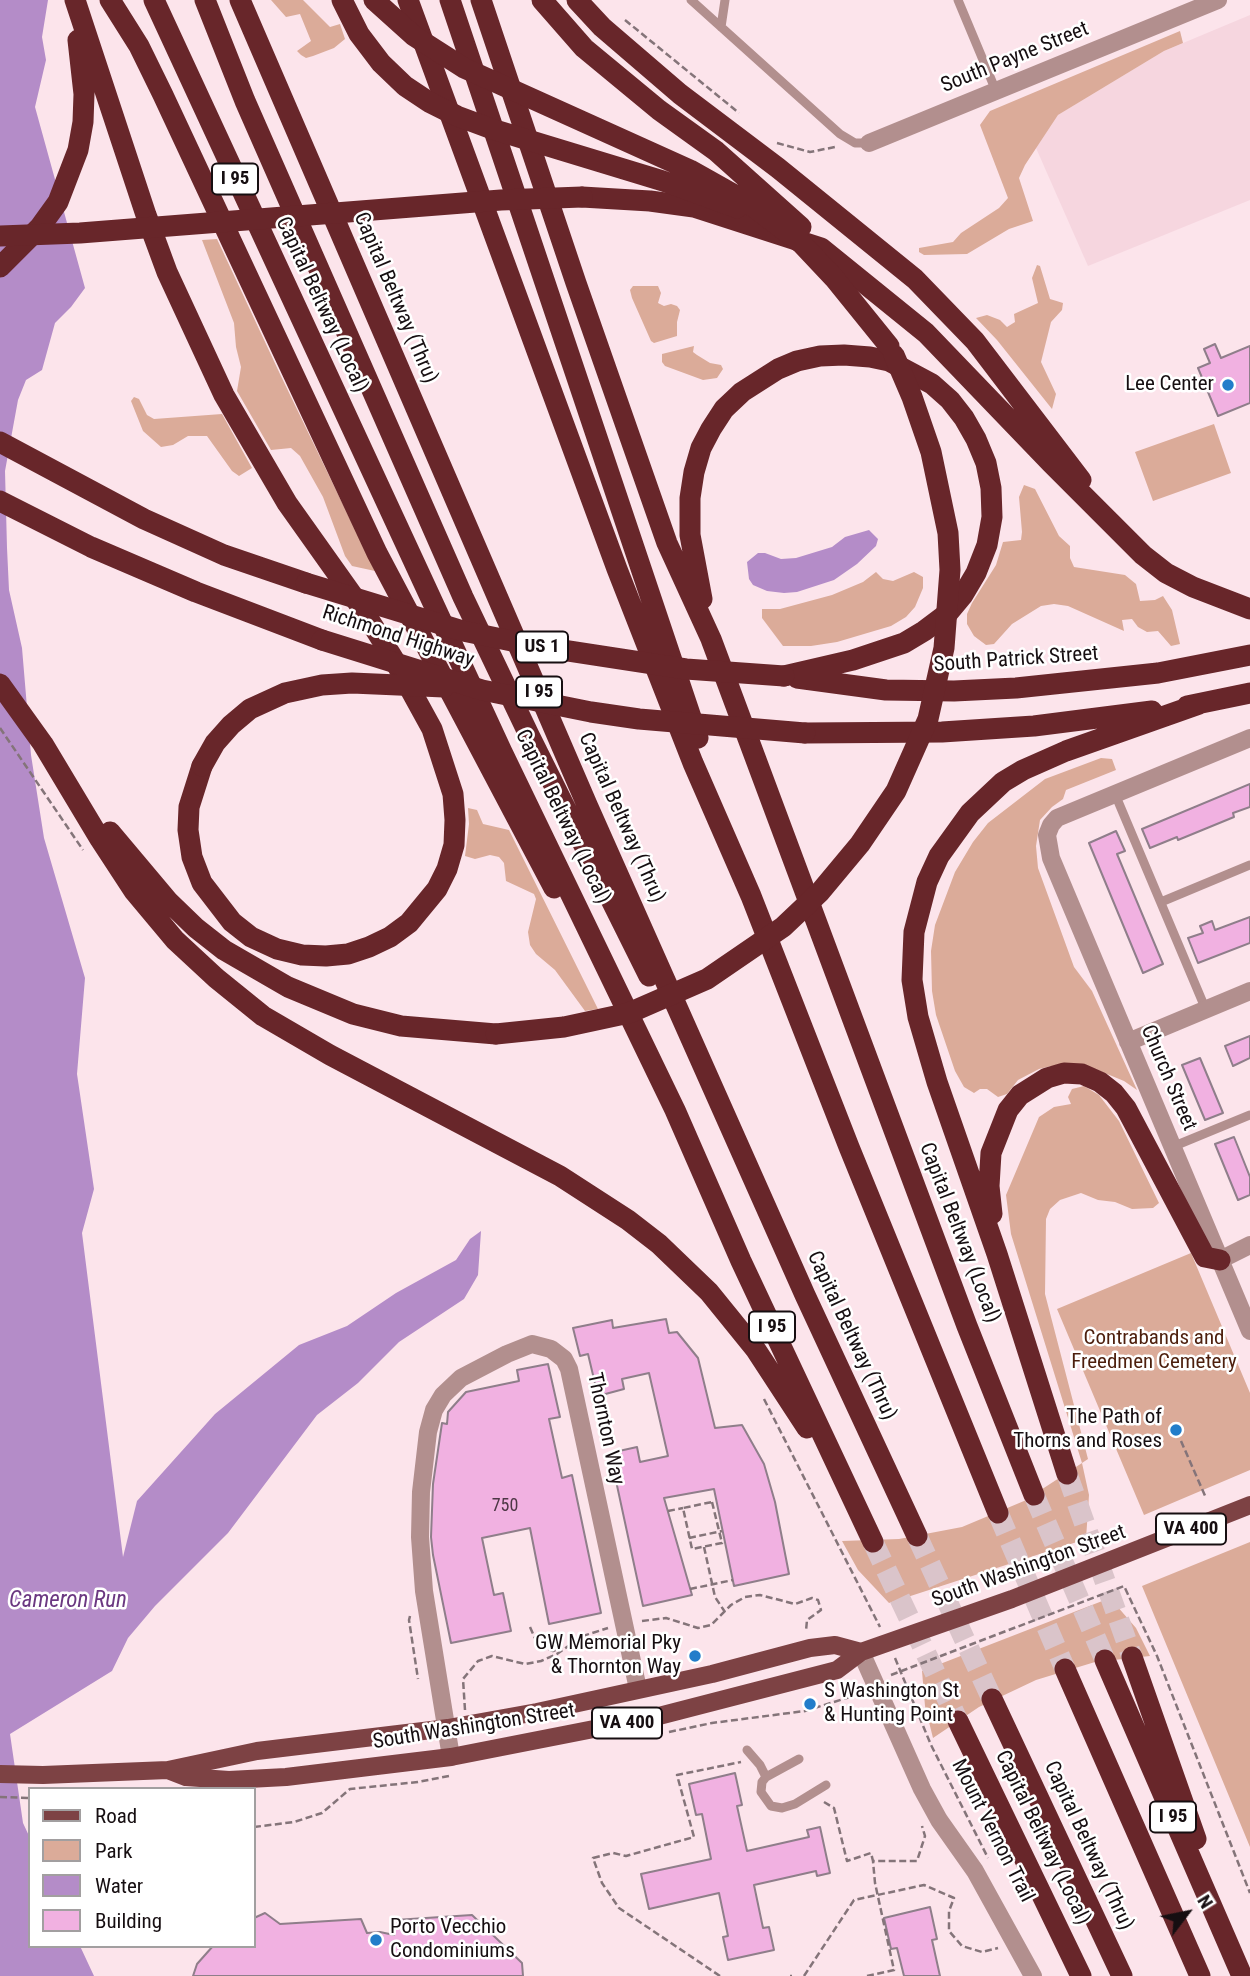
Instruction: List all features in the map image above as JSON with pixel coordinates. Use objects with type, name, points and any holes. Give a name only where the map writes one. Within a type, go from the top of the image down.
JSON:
[{"type":"highway","points":[[0,267],[40,227],[58,202],[78,150],[84,94],[73,0]]},
{"type":"highway","points":[[73,0],[146,215],[167,272],[198,341],[224,395],[267,470],[324,559],[363,610],[405,679],[411,690],[423,711],[439,747],[453,794],[456,820],[454,845],[447,869],[437,889],[409,923],[390,937],[369,947],[348,954],[326,956],[302,955],[277,949],[251,937],[232,922],[214,902],[202,883],[192,857],[188,830],[189,807],[202,766],[215,743],[250,709],[285,693],[322,685],[381,682],[406,684],[419,685],[432,686],[482,690]]},
{"type":"highway","points":[[110,0],[139,46],[163,95],[377,553],[560,899],[594,940]]},
{"type":"highway","name":"Capital Beltway (Local)","points":[[43,744],[134,891],[175,940],[216,978],[263,1016],[330,1055],[594,1196],[659,1244],[709,1292],[781,1386],[873,1542],[741,1261],[675,1110],[502,752],[153,0]]},
{"type":"highway","points":[[195,0],[245,101]]},
{"type":"highway","points":[[205,0],[245,101],[350,344],[463,597],[805,1295]]},
{"type":"highway","points":[[342,0],[359,34],[381,63],[405,86],[429,102],[492,129],[702,195],[765,220],[821,248],[926,333],[1122,535],[1166,573],[1225,601],[1250,609]]},
{"type":"highway","points":[[374,0],[414,36],[464,68],[690,170],[747,201],[802,244],[834,278],[889,346]]},
{"type":"highway","points":[[408,0],[617,569],[693,763],[751,896],[849,1147],[998,1513]]},
{"type":"highway","points":[[450,0],[751,896]]},
{"type":"highway","name":"Capital Beltway (Local)","points":[[481,0],[667,543],[711,639],[967,1326],[1034,1495]]},
{"type":"highway","points":[[0,684],[122,848],[168,901],[196,928],[261,972],[316,1000],[353,1014],[401,1026],[496,1034],[534,1031],[600,1021],[680,993],[707,979],[783,927],[820,892],[860,844],[896,792],[928,719],[944,648],[950,570],[948,533],[942,496],[925,429],[889,346],[868,306],[813,237],[733,166],[584,48],[542,0]]},
{"type":"highway","points":[[577,0],[602,27],[671,86],[915,279],[975,341],[1025,403],[1122,535]]},
{"type":"highway","name":"Capital Beltway (Thru)","points":[[241,4],[588,807],[805,1295],[917,1536]]},
{"type":"highway","points":[[0,236],[80,233],[501,200],[599,197],[694,208],[821,248]]},
{"type":"highway","points":[[711,639],[690,535],[690,498],[701,448],[724,409],[742,392],[769,374],[797,361],[820,356],[870,357],[889,361],[909,371],[932,384],[950,400],[964,418],[986,463],[991,488],[992,517],[987,545],[976,573],[948,613],[904,643],[853,660],[784,676]]},
{"type":"highway","name":"Richmond Highway","points":[[0,442],[144,519],[224,555],[387,609],[463,631],[549,649],[687,669],[784,676]]},
{"type":"highway","name":"Richmond Highway","points":[[0,501],[91,547],[196,592],[322,640],[482,690],[591,712],[639,719],[805,733],[942,732],[1034,726],[1199,704]]},
{"type":"highway","name":"South Patrick Street","points":[[784,676],[886,690],[967,690],[1043,686],[1158,673],[1250,655]]},
{"type":"highway","points":[[1067,1475],[918,1017],[912,980],[918,912],[927,882],[939,856],[970,813],[1003,782],[1023,769],[1066,751],[1199,704],[1250,693]]},
{"type":"highway","points":[[997,1254],[989,1186],[991,1153],[999,1128],[1020,1094],[1046,1078],[1064,1073],[1082,1074],[1100,1082],[1114,1093],[1136,1125],[1205,1257],[1220,1260]]},
{"type":"highway","points":[[1132,1657],[1242,1975]]},
{"type":"highway","name":"I 95","points":[[1105,1660],[1242,1975]]},
{"type":"highway","name":"I 95","points":[[1065,1669],[1200,1976]]},
{"type":"highway","name":"Capital Beltway (Thru)","points":[[992,1699],[1122,1976]]},
{"type":"highway","name":"Capital Beltway (Local)","points":[[958,1720],[1082,1976]]},
{"type":"main road","name":"South Washington Street","points":[[168,1770],[186,1777],[229,1780],[286,1777],[451,1757],[602,1729],[734,1698],[837,1670],[860,1652],[1024,1594],[1250,1505]]},
{"type":"main road","name":"South Washington Street","points":[[0,1774],[168,1770],[257,1751],[448,1728],[537,1712],[712,1674],[810,1648],[835,1645],[860,1652]]},
{"type":"street","name":"South Payne Street","points":[[862,143],[1218,0]]},
{"type":"street","points":[[1115,794],[1248,743]]},
{"type":"street","name":"Church Street","points":[[1115,794],[1057,818],[1051,825],[1047,842],[1051,858],[1250,1331]]},
{"type":"street","points":[[1128,1042],[1250,991]]},
{"type":"street","points":[[1220,1260],[1250,1245]]},
{"type":"street","name":"Thornton Way","points":[[451,1757],[424,1591],[419,1537],[428,1432],[434,1410],[443,1395],[461,1378],[533,1344],[551,1349],[564,1359],[569,1368],[638,1689]]},
{"type":"street","points":[[860,1652],[922,1789],[939,1820],[975,1871],[1033,1976]]},
{"type":"lane","points":[[691,0],[840,134],[862,143]]},
{"type":"lane","points":[[721,27],[725,0]]},
{"type":"lane","points":[[958,0],[996,90]]},
{"type":"lane","points":[[1115,794],[1206,1010]]},
{"type":"lane","points":[[1161,902],[1250,865]]},
{"type":"lane","points":[[1172,1147],[1250,1115]]},
{"type":"lane","points":[[747,1750],[766,1777]]},
{"type":"lane","points":[[799,1759],[766,1777],[762,1782],[761,1792],[768,1804],[775,1808],[795,1804],[826,1785]]},
{"type":"path","points":[[617,13],[743,116]]},
{"type":"path","points":[[774,142],[810,152],[862,143]]},
{"type":"path","points":[[763,1397],[876,1618]]},
{"type":"path","points":[[1181,1441],[1206,1498]]},
{"type":"path","points":[[668,1511],[712,1502],[722,1543],[692,1549],[683,1508]]},
{"type":"path","points":[[689,1538],[721,1532]]},
{"type":"path","points":[[704,1547],[717,1603],[725,1612]]},
{"type":"path","points":[[690,1589],[733,1580]]},
{"type":"path","points":[[887,1676],[1124,1586],[1157,1656],[1250,1893]]},
{"type":"path","points":[[635,1623],[666,1618],[698,1628],[711,1625],[736,1602],[752,1596],[767,1596],[795,1604],[812,1598],[818,1600],[821,1610],[807,1620],[806,1631]]},
{"type":"path","points":[[466,1713],[462,1693],[463,1679],[478,1661],[492,1656],[518,1663],[533,1663],[550,1658],[583,1636],[616,1626]]},
{"type":"path","points":[[530,1628],[533,1639],[545,1649],[553,1651],[567,1647]]},
{"type":"path","name":"Mount Vernon Trail","points":[[896,1662],[931,1745],[993,1868]]},
{"type":"path","points":[[657,1735],[712,1723],[805,1711],[850,1697],[860,1684],[865,1696]]},
{"type":"path","points":[[720,1976],[619,1908],[603,1883],[593,1858],[613,1853],[626,1857],[694,1837],[677,1775],[744,1762]]},
{"type":"path","points":[[256,1827],[294,1822],[321,1813],[350,1789],[443,1777]]},
{"type":"path","points":[[0,1797],[28,1798]]},
{"type":"path","points":[[821,1800],[834,1808],[847,1861],[871,1853],[894,1970],[867,1976]]},
{"type":"path","points":[[873,1861],[917,1861],[925,1836],[922,1825]]},
{"type":"path","points":[[804,1976],[854,1900],[924,1885],[954,1898],[948,1911],[949,1931],[962,1946],[982,1952],[1005,1946]]},
{"type":"shaded area","points":[[1250,15],[1250,200],[1088,266],[1036,148],[1058,115],[1164,51]]},
{"type":"green space","points":[[271,0],[303,0],[330,27],[340,24],[345,39],[334,48],[306,58],[297,51],[311,41],[300,14],[286,17]]},
{"type":"green space","points":[[1180,31],[1183,43],[1164,51],[1058,115],[1019,178],[1033,221],[1009,229],[967,254],[924,255],[919,252],[919,248],[953,242],[961,233],[999,208],[1008,198],[980,125],[990,111]]},
{"type":"green space","points":[[217,239],[375,571],[352,566],[345,556],[323,497],[300,456],[291,448],[271,450],[237,391],[241,367],[234,323],[202,240]]},
{"type":"green space","points":[[1037,265],[1040,266],[1050,299],[1063,303],[1062,310],[1051,322],[1041,362],[1056,394],[1052,409],[976,318],[987,315],[1000,320],[1007,327],[1015,322],[1014,314],[1038,303],[1032,278]]},
{"type":"green space","points":[[633,286],[658,286],[661,293],[658,303],[677,306],[680,310],[677,336],[654,343],[651,341],[632,298],[630,290]]},
{"type":"green space","points":[[694,346],[693,352],[697,355],[710,363],[721,365],[723,369],[717,378],[703,380],[665,366],[662,362],[662,354]]},
{"type":"green space","points":[[134,397],[139,399],[147,415],[154,419],[222,414],[252,468],[239,476],[232,471],[207,436],[188,436],[173,445],[161,447],[143,431],[131,401]]},
{"type":"green space","points":[[1214,424],[1231,473],[1153,501],[1135,452]]},
{"type":"green space","points":[[1024,485],[1035,489],[1059,536],[1070,546],[1070,558],[1074,567],[1125,575],[1136,584],[1140,601],[1155,600],[1163,596],[1172,610],[1180,644],[1171,646],[1158,631],[1147,632],[1138,627],[1132,619],[1122,620],[1124,631],[1068,606],[1054,604],[1041,606],[1012,624],[994,644],[986,645],[974,636],[967,624],[967,614],[972,603],[996,565],[1003,542],[1021,540],[1019,497]]},
{"type":"green space","points":[[876,572],[883,579],[893,581],[914,572],[923,577],[923,588],[915,607],[906,617],[891,626],[837,642],[783,646],[762,618],[762,609],[780,609],[832,595],[863,582]]},
{"type":"green space","points":[[1101,758],[1112,759],[1116,770],[1066,790],[1063,799],[1040,820],[1036,846],[1038,868],[1074,967],[1092,991],[1137,1090],[1124,1081],[1090,1067],[1051,1066],[1018,1080],[1007,1094],[998,1097],[987,1089],[974,1093],[964,1087],[955,1071],[936,1015],[932,991],[931,951],[935,925],[955,872],[988,823],[1045,779]]},
{"type":"green space","points":[[468,808],[477,810],[483,824],[509,830],[598,1009],[585,1011],[555,970],[536,954],[530,945],[528,932],[536,899],[534,894],[506,881],[504,863],[499,857],[490,855],[475,859],[465,856]]},
{"type":"green space","points":[[1084,1086],[1099,1095],[1119,1121],[1159,1203],[1153,1208],[1132,1209],[1081,1193],[1060,1200],[1050,1209],[1046,1219],[1045,1294],[1088,1459],[1082,1463],[1011,1234],[1006,1195],[1039,1117],[1054,1107],[1071,1104],[1068,1097],[1072,1089]]},
{"type":"green space","name":"Contrabands and Freedmen Cemetery","points":[[1191,1253],[1250,1393],[1250,1470],[1144,1515],[1057,1309]]},
{"type":"green space","points":[[1082,1463],[1089,1495],[1086,1539],[889,1603],[858,1570],[842,1541],[899,1539],[962,1527],[1024,1501]]},
{"type":"green space","points":[[1250,1542],[1250,1847],[1142,1586]]},
{"type":"green space","points":[[1110,1598],[1136,1628],[1150,1656],[1095,1662],[1036,1680],[979,1707],[933,1738],[925,1706],[922,1671]]},
{"type":"water","name":"Cameron Run","points":[[0,0],[48,0],[42,37],[46,60],[35,107],[85,288],[55,323],[42,370],[26,380],[18,400],[5,471],[9,590],[22,648],[31,755],[44,838],[85,978],[77,1074],[94,1189],[82,1233],[123,1557],[137,1501],[215,1414],[299,1345],[347,1326],[396,1293],[456,1260],[470,1239],[481,1231],[478,1275],[464,1299],[399,1342],[358,1383],[317,1415],[228,1533],[155,1606],[128,1638],[112,1671],[10,1734],[23,1823],[28,1834],[28,1948],[81,1948],[94,1976],[0,1976]]},
{"type":"water","points":[[869,530],[878,539],[876,546],[834,580],[797,592],[784,593],[767,591],[753,585],[749,579],[747,562],[758,553],[781,559],[796,558],[832,547],[845,537]]},
{"type":"building","name":"Lee Center","points":[[1215,344],[1221,358],[1250,346],[1250,403],[1218,416],[1198,368],[1210,363],[1204,349]]},
{"type":"building","points":[[1250,784],[1250,807],[1233,813],[1234,817],[1178,840],[1177,837],[1150,848],[1142,829]]},
{"type":"building","points":[[1116,831],[1125,851],[1117,854],[1163,964],[1143,973],[1089,843]]},
{"type":"building","points":[[1250,917],[1250,943],[1198,963],[1188,938],[1203,933],[1200,926],[1212,921],[1215,930]]},
{"type":"building","points":[[1250,1036],[1250,1058],[1233,1066],[1225,1046]]},
{"type":"building","points":[[1200,1058],[1223,1113],[1205,1120],[1182,1065]]},
{"type":"building","points":[[1234,1137],[1250,1177],[1250,1195],[1238,1200],[1215,1144]]},
{"type":"building","points":[[666,1319],[669,1333],[677,1332],[698,1358],[715,1428],[742,1425],[764,1464],[775,1502],[789,1574],[734,1586],[714,1489],[664,1498],[692,1595],[643,1606],[610,1453],[637,1447],[640,1462],[668,1456],[649,1373],[622,1379],[624,1389],[598,1396],[588,1354],[580,1356],[573,1328],[612,1320],[613,1328]]},
{"type":"building","points":[[548,1364],[560,1417],[549,1419],[562,1478],[572,1475],[601,1613],[549,1624],[530,1528],[482,1538],[494,1595],[503,1593],[511,1631],[451,1643],[431,1537],[433,1484],[442,1423],[447,1424],[448,1412],[466,1392],[519,1381],[517,1370]]},
{"type":"building","points":[[735,1773],[742,1805],[737,1806],[747,1851],[809,1837],[807,1830],[820,1827],[830,1873],[817,1876],[816,1871],[754,1885],[763,1928],[769,1927],[774,1950],[728,1960],[723,1937],[728,1936],[719,1893],[649,1909],[641,1874],[711,1859],[702,1814],[696,1815],[689,1784]]},
{"type":"building","points":[[930,1907],[937,1939],[932,1940],[940,1976],[904,1976],[897,1948],[891,1949],[884,1918]]},
{"type":"building","name":"Porto Vecchio Condominiums","points":[[265,1913],[280,1924],[361,1919],[367,1933],[394,1935],[395,1920],[472,1915],[522,1963],[523,1976],[193,1976],[197,1964],[211,1948],[256,1948],[256,1917]]},
{"type":"tunnel","points":[[1067,1474],[1132,1657]]},
{"type":"tunnel","points":[[1034,1495],[1105,1660]]},
{"type":"tunnel","points":[[998,1513],[1065,1669]]},
{"type":"tunnel","points":[[917,1536],[992,1699]]},
{"type":"tunnel","points":[[873,1542],[958,1721]]},
{"type":"place","name":"Lee Center","points":[[1228,385]]},
{"type":"place","name":"The Path of Thorns and Roses","points":[[1176,1430]]},
{"type":"place","name":"GW Memorial Pky & Thornton Way","points":[[695,1656]]},
{"type":"place","name":"S Washington St & Hunting Point","points":[[810,1704]]},
{"type":"place","name":"Porto Vecchio Condominiums","points":[[376,1940]]}]
